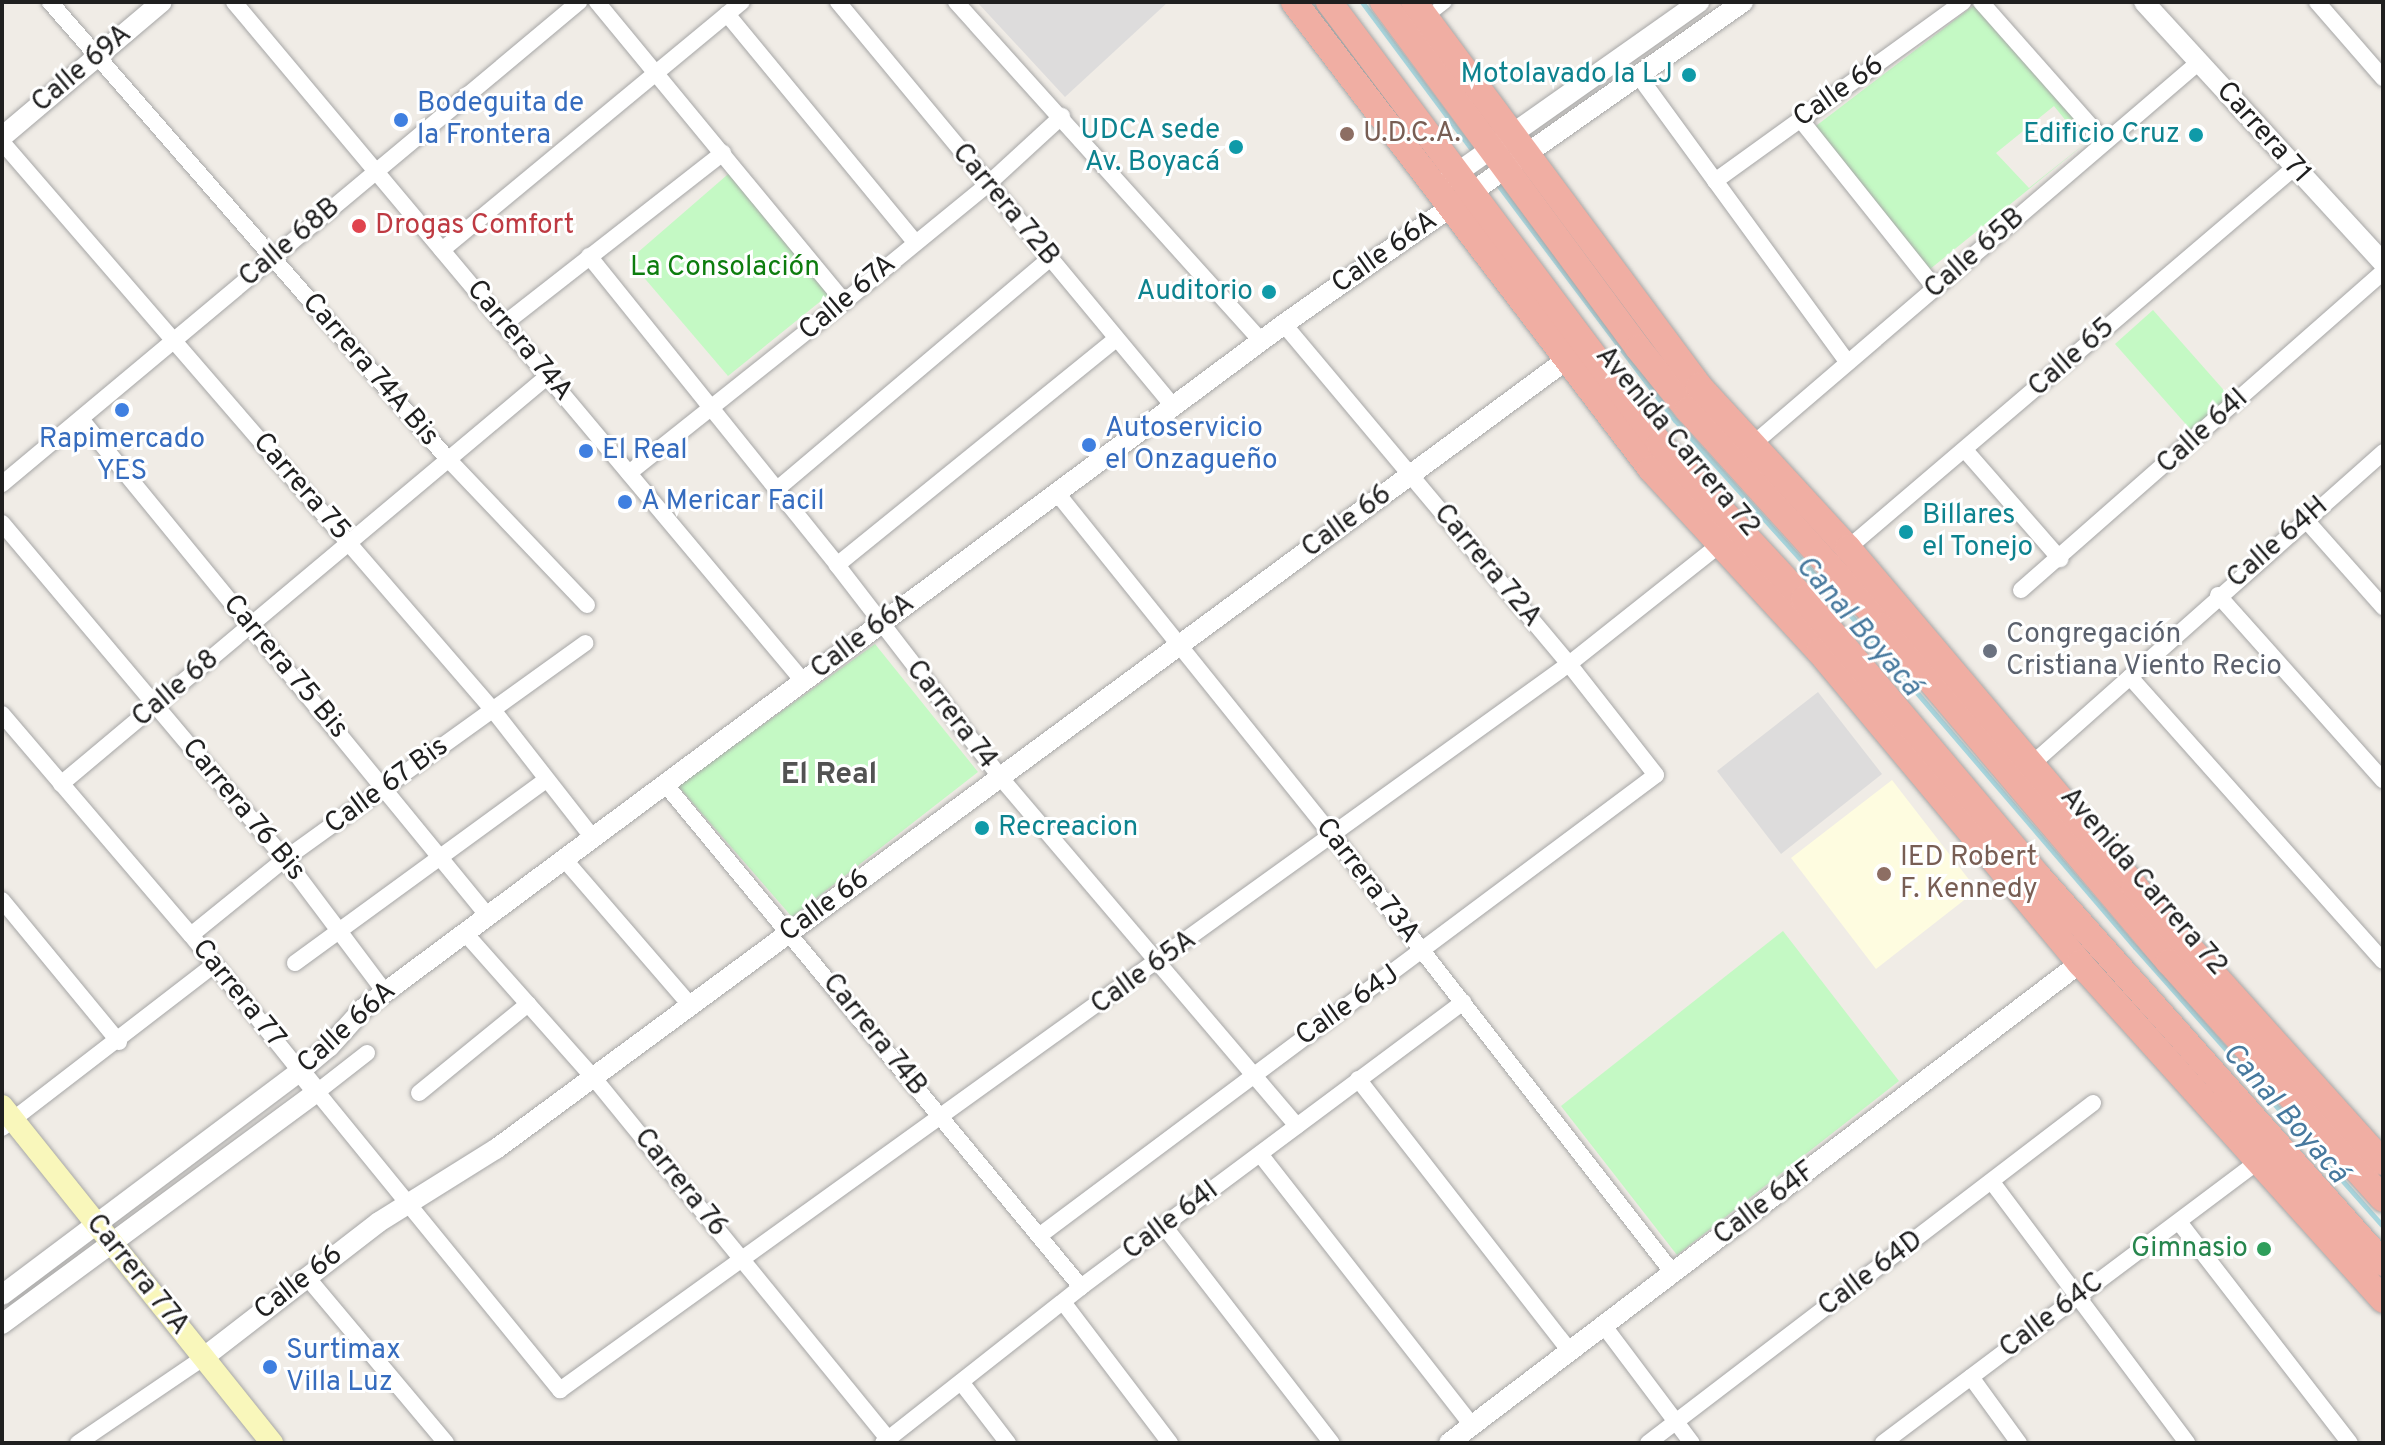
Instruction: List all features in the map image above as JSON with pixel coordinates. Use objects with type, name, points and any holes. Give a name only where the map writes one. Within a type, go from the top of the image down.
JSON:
[{"type":"highway","name":"Avenida Carrera 72","points":[[1294,2],[1482,170],[1664,342],[1752,445],[1848,548],[2236,999],[2383,1162]]},
{"type":"highway","name":"Avenida Carrera 72","points":[[1329,2],[1482,170],[1638,348],[1688,410],[1935,687],[2193,989],[2383,1199]]},
{"type":"highway","name":"Avenida Carrera 72","points":[[1383,2],[1482,170],[1660,444],[1864,669],[2037,875],[2378,1258]]},
{"type":"highway","name":"Avenida Carrera 72","points":[[1432,4],[1482,170],[1566,360],[1651,469],[1819,651],[2080,963],[2383,1300]]},
{"type":"highway","points":[[1928,641],[1935,687]]},
{"type":"highway","points":[[1819,651],[1864,669]]},
{"type":"highway","points":[[1925,740],[1930,787]]},
{"type":"highway","points":[[2193,989],[2236,999]]},
{"type":"highway","points":[[2326,1236],[2378,1258]]},
{"type":"main road","name":"Carrera 77A","points":[[6,1118],[98,1226],[272,1443]]},
{"type":"street","name":"Carrera 74A Bis","points":[[50,2],[447,458],[587,605]]},
{"type":"street","name":"Calle 69A","points":[[2,140],[162,2]]},
{"type":"street","name":"Carrera 74A","points":[[234,2],[803,681]]},
{"type":"street","name":"Calle 68B","points":[[8,479],[579,2]]},
{"type":"street","points":[[597,2],[844,302]]},
{"type":"street","points":[[442,250],[742,2]]},
{"type":"street","name":"Carrera 72B","points":[[838,2],[1173,406]]},
{"type":"street","points":[[956,2],[1062,116],[1261,341]]},
{"type":"street","name":"Calle 66A","points":[[2,1295],[98,1226],[300,1071],[329,1047],[364,1008],[1284,324],[1699,2]]},
{"type":"street","name":"Calle 66A","points":[[1482,170],[1638,75],[1743,2]]},
{"type":"street","name":"Calle 66","points":[[1715,181],[1963,2]]},
{"type":"street","points":[[1981,2],[2105,142]]},
{"type":"street","name":"Carrera 71","points":[[2144,2],[2383,263]]},
{"type":"street","points":[[2317,2],[2383,78]]},
{"type":"street","points":[[727,14],[915,242]]},
{"type":"street","name":"Calle 65B","points":[[1752,445],[2199,62]]},
{"type":"street","points":[[1638,75],[1848,363]]},
{"type":"street","name":"Calle 67A","points":[[629,473],[712,410],[987,185],[1062,116]]},
{"type":"street","points":[[1800,119],[1935,288]]},
{"type":"street","name":"Carrera 75","points":[[2,140],[493,710],[593,838]]},
{"type":"street","points":[[504,324],[723,153]]},
{"type":"street","name":"Calle 65","points":[[1848,548],[2295,167]]},
{"type":"street","name":"Carrera 74","points":[[589,256],[837,565],[1000,777],[1297,1126]]},
{"type":"street","points":[[776,490],[1051,258]]},
{"type":"street","name":"Calle 64I","points":[[2021,590],[2060,559],[2383,272]]},
{"type":"street","name":"Carrera 72A","points":[[1284,324],[1569,664],[1656,775]]},
{"type":"street","points":[[837,565],[1116,339]]},
{"type":"street","name":"Calle 66","points":[[89,1440],[203,1358],[306,1276],[407,1202],[496,1149],[1566,360]]},
{"type":"street","name":"Calle 68","points":[[61,784],[548,376]]},
{"type":"street","name":"Carrera 75 Bis","points":[[81,419],[488,916]]},
{"type":"street","points":[[1965,450],[2060,559]]},
{"type":"street","name":"Calle 64H","points":[[2032,764],[2218,595],[2383,452]]},
{"type":"street","points":[[2,460],[8,479]]},
{"type":"street","name":"Carrera 73A","points":[[1057,493],[1333,836],[1673,1273]]},
{"type":"street","points":[[2305,519],[2383,607]]},
{"type":"street","name":"Carrera 76 Bis","points":[[2,523],[285,859],[385,992]]},
{"type":"street","name":"Calle 65A","points":[[560,1390],[1158,963],[1569,664],[1719,545]]},
{"type":"street","points":[[2218,595],[2383,780]]},
{"type":"street","name":"Calle 67 Bis","points":[[191,935],[285,859],[586,643]]},
{"type":"street","points":[[2130,677],[2383,961]]},
{"type":"street","name":"Carrera 77","points":[[2,714],[191,935],[560,1390]]},
{"type":"street","name":"Calle 64J","points":[[1039,1236],[1656,775]]},
{"type":"street","points":[[295,963],[546,780]]},
{"type":"street","name":"Carrera 74B","points":[[665,784],[1081,1287]]},
{"type":"street","points":[[564,859],[690,1005]]},
{"type":"street","points":[[2,900],[119,1042]]},
{"type":"street","name":"Carrera 76","points":[[465,933],[593,1077],[886,1441]]},
{"type":"street","name":"Calle 64F","points":[[1449,1443],[2080,963]]},
{"type":"street","points":[[6,1118],[119,1042],[214,965]]},
{"type":"street","name":"Calle 64I","points":[[886,1441],[1081,1287],[1463,1002]]},
{"type":"street","points":[[419,1093],[528,1004]]},
{"type":"street","name":"Calle 66A","points":[[2,1324],[113,1245],[367,1053]]},
{"type":"street","points":[[1358,1079],[1570,1351]]},
{"type":"street","name":"Calle 64D","points":[[1648,1443],[2093,1103]]},
{"type":"street","points":[[1260,1154],[1472,1425]]},
{"type":"street","name":"Calle 64C","points":[[1883,1443],[2259,1161]]},
{"type":"street","points":[[1992,1182],[2187,1443]]},
{"type":"street","points":[[2179,1222],[2350,1443]]},
{"type":"street","points":[[1164,1226],[1332,1443]]},
{"type":"street","points":[[306,1276],[446,1443]]},
{"type":"street","points":[[1063,1302],[1170,1443]]},
{"type":"street","points":[[1604,1326],[1692,1443]]},
{"type":"street","points":[[1971,1377],[2019,1443]]},
{"type":"street","points":[[961,1382],[1008,1443]]},
{"type":"shaded area","points":[[977,2],[1168,2],[1065,97]]},
{"type":"shaded area","points":[[1818,692],[1882,774],[1781,854],[1717,771]]},
{"type":"shaded area","name":"IED Robert F. Kennedy","points":[[1892,780],[1977,890],[1876,969],[1791,858]]},
{"type":"green space","points":[[1977,3],[2087,126],[2079,137],[2054,106],[1996,153],[2029,188],[2092,138],[1919,278],[1808,132]]},
{"type":"green space","name":"La Consolación","points":[[734,169],[832,292],[728,376],[629,260]]},
{"type":"green space","points":[[2153,310],[2229,396],[2191,430],[2115,344]]},
{"type":"green space","points":[[875,644],[978,772],[792,917],[678,786]]},
{"type":"green space","points":[[1783,931],[1899,1081],[1677,1255],[1561,1106]]},
{"type":"waterway","name":"Canal Boyacá","points":[[1362,2],[1476,155]]},
{"type":"waterway","name":"Canal Boyacá","points":[[1496,182],[1675,420],[1846,610],[2135,947],[2383,1226]]},
{"type":"place","name":"Motolavado la LJ","points":[[1689,75]]},
{"type":"place","name":"Bodeguita de la Frontera","points":[[401,120]]},
{"type":"place","name":"U.D.C.A.","points":[[1347,134]]},
{"type":"place","name":"Edificio Cruz","points":[[2196,135]]},
{"type":"place","name":"UDCA sede Av. Boyacá","points":[[1236,147]]},
{"type":"place","name":"Drogas Comfort","points":[[359,226]]},
{"type":"place","name":"Auditorio","points":[[1269,292]]},
{"type":"place","name":"Rapimercado YES","points":[[122,410]]},
{"type":"place","name":"Autoservicio el Onzagueño","points":[[1089,445]]},
{"type":"place","name":"El Real","points":[[586,451]]},
{"type":"place","name":"A Mericar Facil","points":[[625,502]]},
{"type":"place","name":"Billares el Tonejo","points":[[1906,532]]},
{"type":"place","name":"Congregación Cristiana Viento Recio","points":[[1990,651]]},
{"type":"place","name":"Recreacion","points":[[982,828]]},
{"type":"place","name":"IED Robert F. Kennedy","points":[[1884,874]]},
{"type":"place","name":"Gimnasio","points":[[2264,1249]]},
{"type":"place","name":"Surtimax Villa Luz","points":[[270,1367]]},
{"type":"district","name":"El Real","points":[[829,776]]}]
